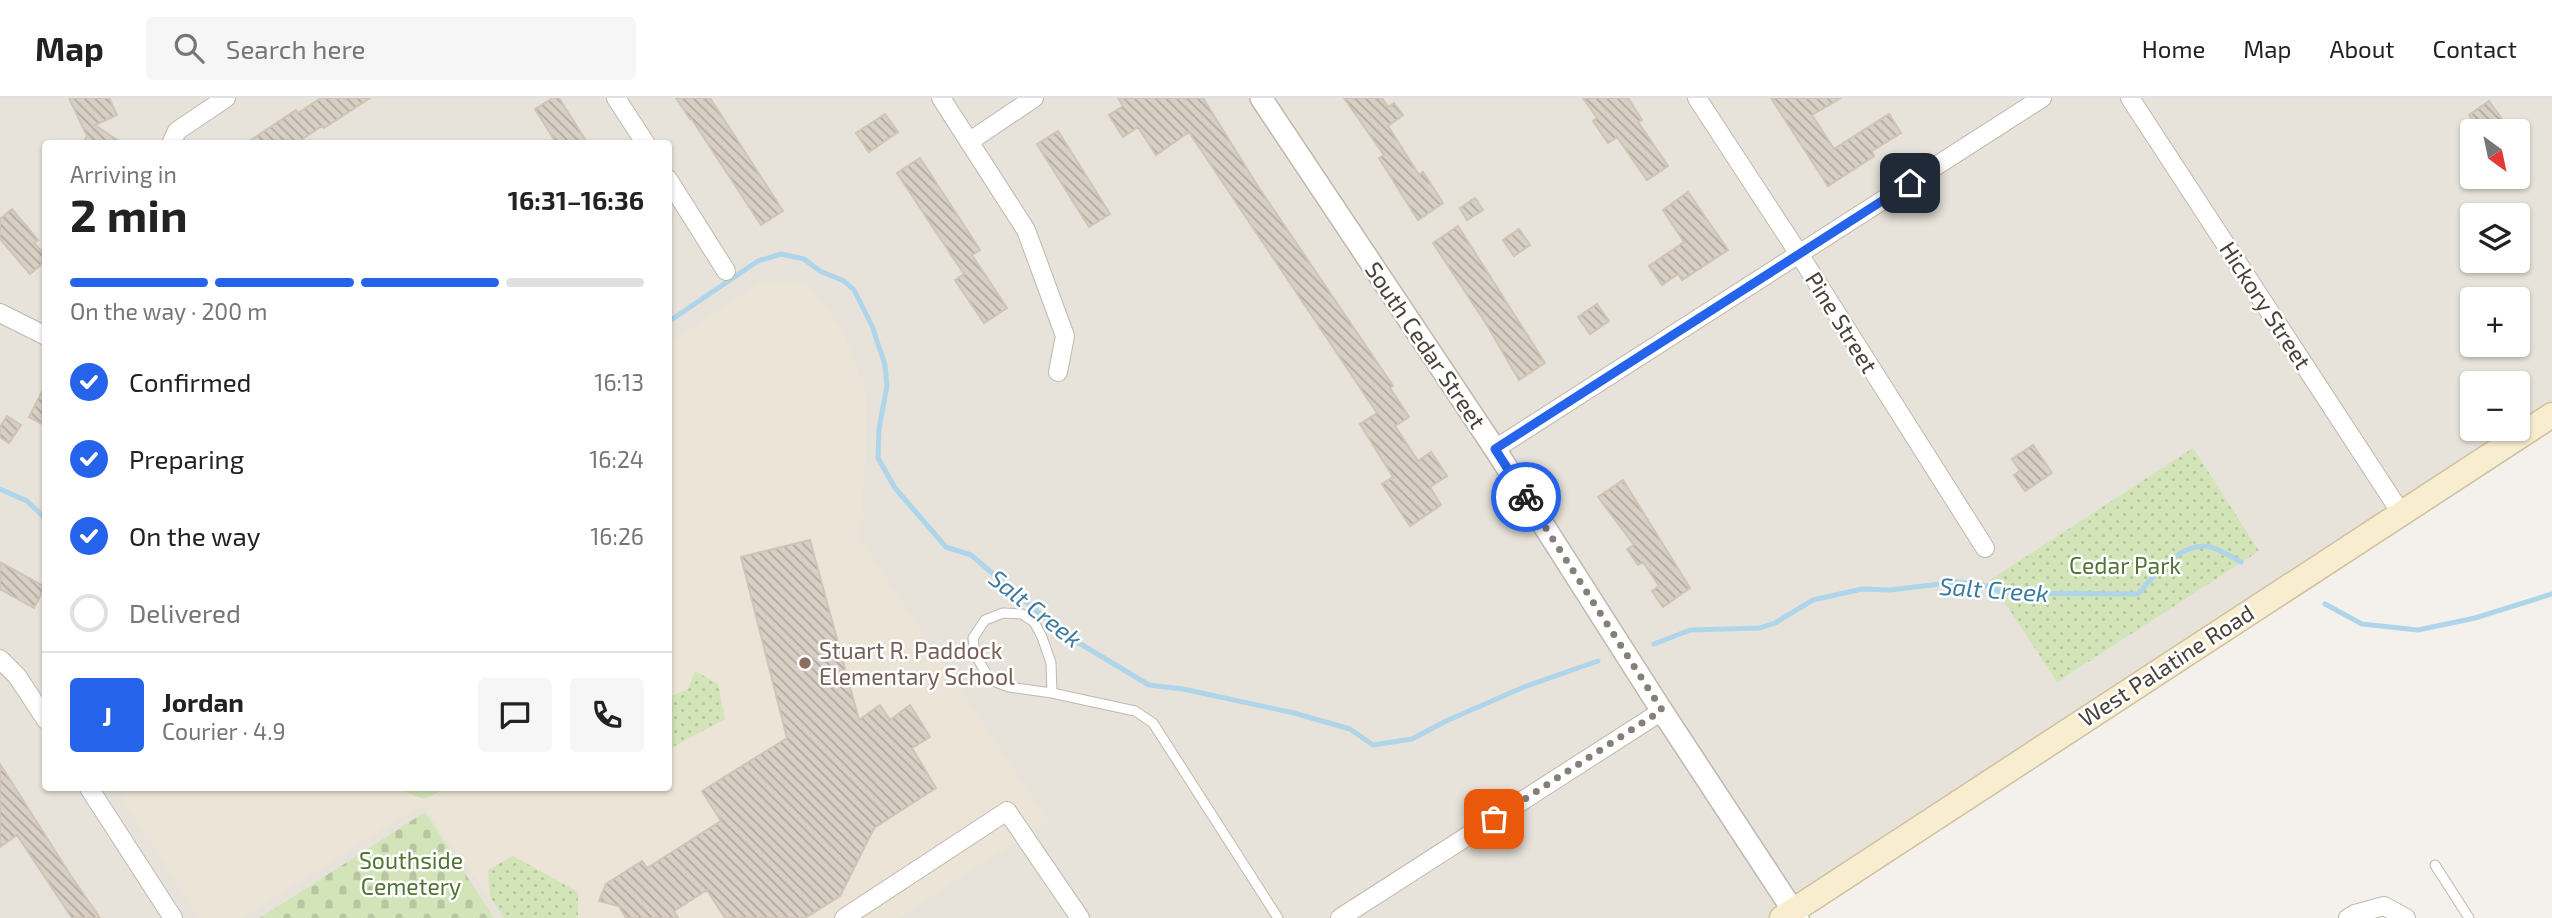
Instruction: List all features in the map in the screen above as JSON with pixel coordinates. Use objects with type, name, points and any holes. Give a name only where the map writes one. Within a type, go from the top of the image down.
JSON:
[{"type":"main road","name":"West Palatine Road","points":[[1791,916],[2401,513],[2549,422]]},
{"type":"street","points":[[173,140],[177,131],[226,98]]},
{"type":"street","points":[[616,98],[643,140]]},
{"type":"street","points":[[941,98],[1026,230],[1065,336],[1058,372]]},
{"type":"street","points":[[970,141],[1034,98]]},
{"type":"street","name":"South Cedar Street","points":[[1261,98],[1495,449],[1791,916]]},
{"type":"street","name":"Pine Street","points":[[1697,98],[1985,548]]},
{"type":"street","points":[[1495,449],[2042,98]]},
{"type":"street","name":"Hickory Street","points":[[2130,98],[2401,513]]},
{"type":"street","points":[[672,185],[726,271]]},
{"type":"street","points":[[0,313],[42,334]]},
{"type":"street","points":[[0,659],[17,677],[42,714]]},
{"type":"street","points":[[1340,918],[1662,710]]},
{"type":"street","points":[[91,791],[173,918]]},
{"type":"street","points":[[844,918],[1007,811],[1080,918]]},
{"type":"street","points":[[2348,918],[2384,906],[2406,918]]},
{"type":"lane","points":[[1052,693],[1051,663],[1034,622],[1021,614],[1003,613],[985,620],[973,638],[975,654],[990,680],[1009,687],[1052,693],[1135,711],[1153,723],[1278,918]]},
{"type":"lane","points":[[2435,865],[2469,918]]},
{"type":"shaded area","points":[[0,98],[2552,98],[2552,413],[2530,428],[2530,371],[2460,371],[2460,441],[2510,441],[1798,918],[0,918]]},
{"type":"shaded area","name":"Stuart R. Paddock Elementary School","points":[[761,282],[807,284],[841,327],[867,395],[859,538],[1047,821],[899,918],[504,918],[425,809],[419,806],[242,918],[199,918],[118,791],[672,791],[672,341]]},
{"type":"green space","name":"Cedar Park","points":[[2193,448],[2259,551],[2057,682],[1990,580]]},
{"type":"green space","points":[[695,671],[718,684],[725,719],[672,747],[672,696],[688,689]]},
{"type":"green space","points":[[404,791],[442,791],[423,799]]},
{"type":"green space","name":"Southside Cemetery","points":[[425,812],[494,918],[260,918]]},
{"type":"green space","points":[[513,856],[578,892],[578,918],[504,918],[490,897],[488,870]]},
{"type":"building","points":[[69,98],[109,98],[117,115],[95,125],[117,140],[84,140],[87,136]]},
{"type":"building","points":[[321,98],[370,98],[301,140],[251,140],[296,110],[298,113]]},
{"type":"building","points":[[553,98],[559,98],[585,140],[554,140],[535,109]]},
{"type":"building","points":[[676,98],[710,98],[783,211],[761,225]]},
{"type":"building","points":[[1118,98],[1203,98],[1257,185],[1393,386],[1390,388],[1409,417],[1395,426],[1418,461],[1431,452],[1447,476],[1430,487],[1441,505],[1410,526],[1382,484],[1393,477],[1360,424],[1377,413],[1189,132],[1156,155],[1138,127],[1123,137],[1109,115],[1123,106]]},
{"type":"building","points":[[1344,98],[1382,98],[1388,107],[1394,103],[1403,115],[1388,126],[1419,175],[1423,172],[1443,203],[1418,220],[1379,158],[1384,155]]},
{"type":"building","points":[[1583,98],[1628,98],[1642,120],[1638,122],[1668,166],[1647,180],[1617,137],[1608,143],[1593,121],[1597,118]]},
{"type":"building","points":[[1771,98],[1841,98],[1812,115],[1834,149],[1889,114],[1901,133],[1872,151],[1874,156],[1828,186]]},
{"type":"building","points":[[2489,101],[2502,119],[2472,119],[2469,115]]},
{"type":"building","points":[[885,114],[898,132],[869,152],[856,133]]},
{"type":"building","points":[[1058,131],[1110,214],[1089,227],[1037,144]]},
{"type":"building","points":[[920,158],[980,250],[972,255],[1007,308],[984,323],[955,280],[964,274],[897,173]]},
{"type":"building","points":[[1688,192],[1728,250],[1682,280],[1678,274],[1662,285],[1649,266],[1684,242],[1663,210]]},
{"type":"building","points":[[1475,198],[1483,210],[1467,220],[1460,208]]},
{"type":"building","points":[[12,209],[38,240],[34,243],[42,252],[42,264],[30,274],[0,239],[0,219]]},
{"type":"building","points":[[1458,226],[1545,363],[1519,380],[1487,325],[1433,243]]},
{"type":"building","points":[[1519,229],[1530,245],[1514,256],[1503,240]]},
{"type":"building","points":[[1597,304],[1609,321],[1590,334],[1578,317]]},
{"type":"building","points":[[42,392],[42,424],[29,417]]},
{"type":"building","points":[[7,416],[21,425],[9,443],[0,437],[0,427]]},
{"type":"building","points":[[2033,445],[2052,473],[2025,491],[2014,475],[2020,471],[2012,459]]},
{"type":"building","points":[[1623,480],[1690,588],[1663,607],[1652,591],[1659,586],[1643,562],[1638,565],[1627,549],[1634,545],[1598,497]]},
{"type":"building","points":[[810,540],[859,720],[880,705],[890,720],[910,705],[930,737],[912,748],[936,788],[874,828],[840,896],[805,918],[725,918],[707,890],[674,911],[678,918],[626,918],[619,906],[599,901],[606,884],[642,861],[647,868],[721,821],[702,791],[787,738],[741,557]]},
{"type":"building","points":[[0,562],[42,585],[42,593],[34,608],[0,589]]},
{"type":"building","points":[[0,764],[100,918],[72,918],[17,835],[0,847]]},
{"type":"waterway","name":"Salt Creek","points":[[672,319],[758,261],[781,254],[804,259],[820,271],[844,281],[854,290],[872,326],[885,365],[887,386],[879,429],[878,458],[895,488],[946,547],[971,555],[1064,634],[1149,685],[1183,689],[1294,713],[1350,729],[1373,745],[1412,739],[1524,687],[1598,661]]},
{"type":"waterway","name":"Salt Creek","points":[[0,489],[27,501],[42,515]]},
{"type":"waterway","name":"Salt Creek","points":[[1654,644],[1690,630],[1760,628],[1775,623],[1813,600],[1862,589],[1890,590],[1957,582],[1988,586],[2002,593],[2138,594],[2167,563],[2194,547],[2213,548],[2241,562]]},
{"type":"waterway","name":"Salt Creek","points":[[2325,604],[2362,624],[2418,630],[2475,618],[2552,594]]},
{"type":"way so far","points":[[1494,819],[1662,710],[1526,497]]},
{"type":"place","name":"Stuart R. Paddock Elementary School","points":[[805,663]]},
{"type":"route","points":[[1526,497],[1495,449],[1910,183]]}]
